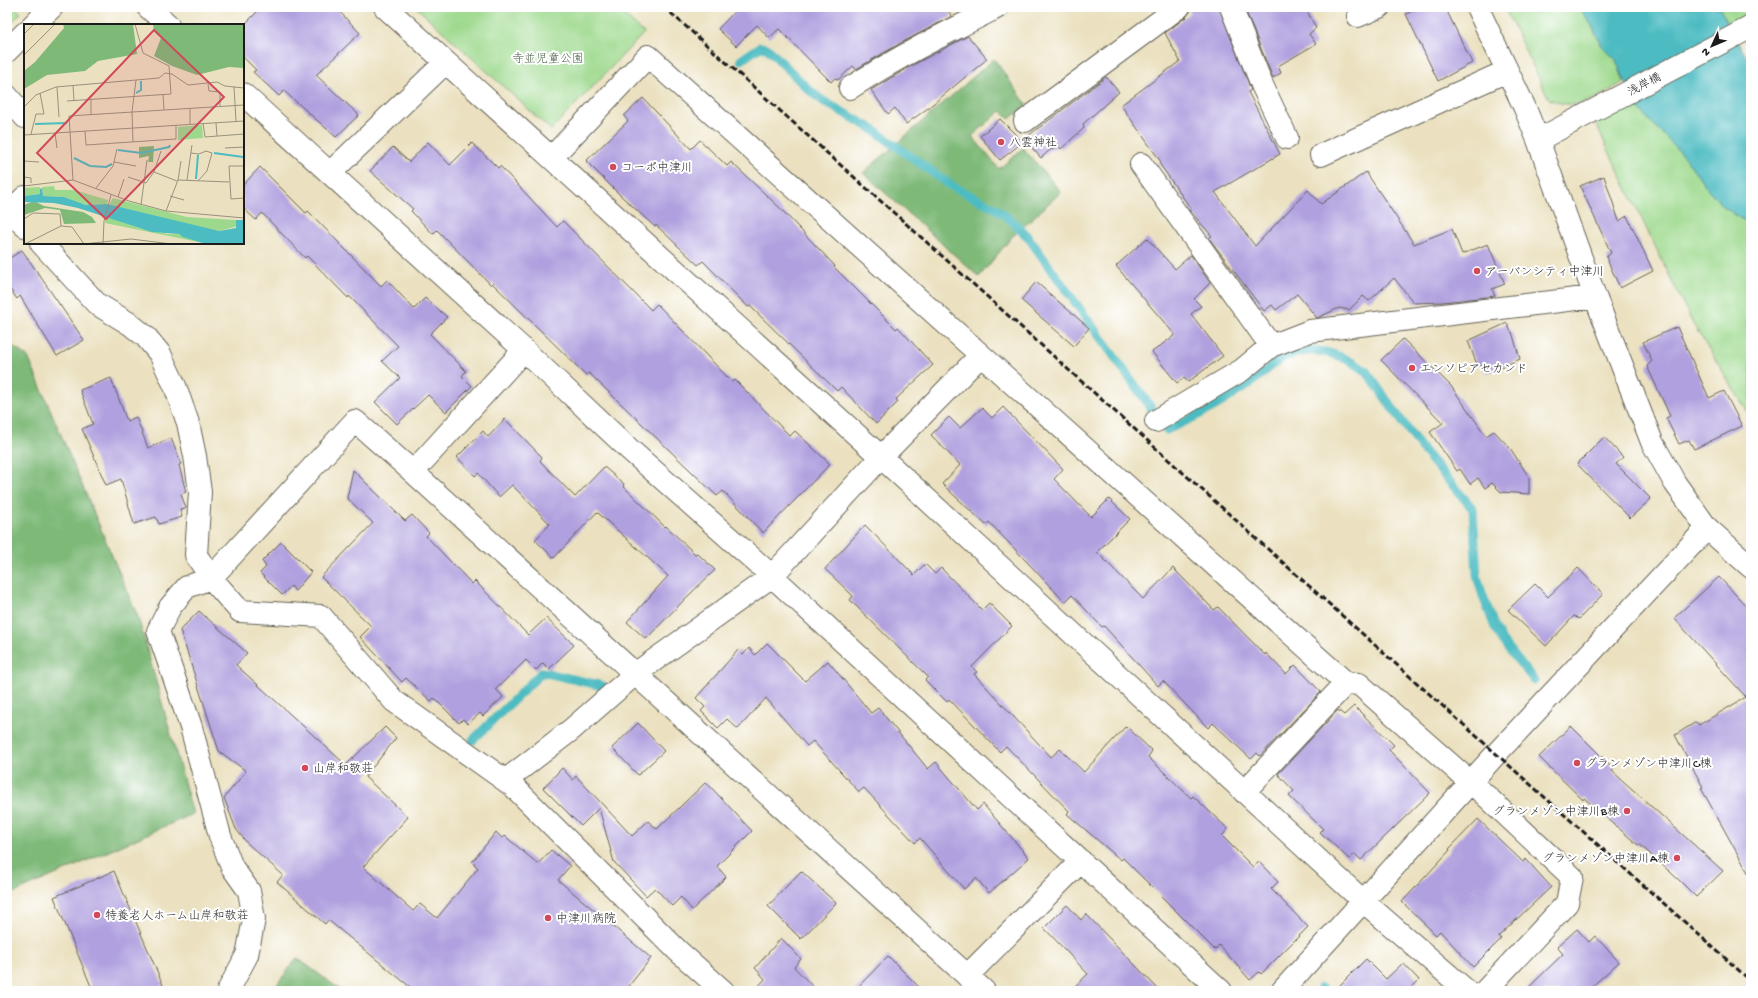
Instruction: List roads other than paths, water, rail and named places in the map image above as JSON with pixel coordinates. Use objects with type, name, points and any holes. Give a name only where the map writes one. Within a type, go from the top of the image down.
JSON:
[{"type":"street","points":[[34,24],[52,7]]},
{"type":"street","points":[[148,7],[167,24]]},
{"type":"street","points":[[385,7],[881,457],[1363,901],[1467,991]]},
{"type":"street","points":[[850,88],[912,50],[998,7]]},
{"type":"street","points":[[1025,121],[1179,7]]},
{"type":"street","points":[[1231,7],[1262,85],[1286,138]]},
{"type":"street","points":[[1358,16],[1379,7]]},
{"type":"street","points":[[1477,7],[1538,140],[1596,299],[1652,442],[1676,483],[1707,528],[1751,567]]},
{"type":"street","name":"浅岸橋","points":[[1538,140],[1751,27]]},
{"type":"street","points":[[7,51],[24,34]]},
{"type":"street","points":[[552,157],[648,56],[1346,683],[1359,684],[1471,783],[1572,877],[1567,903],[1485,991]]},
{"type":"street","points":[[330,173],[446,63]]},
{"type":"street","points":[[1321,155],[1507,71]]},
{"type":"street","points":[[244,95],[524,350],[629,449],[772,576],[1221,991]]},
{"type":"street","points":[[7,96],[24,116]]},
{"type":"street","points":[[1141,164],[1271,346]]},
{"type":"street","points":[[42,244],[97,304],[116,314],[146,337],[160,354],[175,386],[188,423],[195,456],[200,492],[196,555],[211,578],[240,611],[321,616],[394,701],[513,786],[678,950],[723,991]]},
{"type":"street","points":[[1156,421],[1242,370],[1271,346],[1310,331],[1576,299],[1596,299]]},
{"type":"street","points":[[85,314],[94,310],[116,314]]},
{"type":"street","points":[[413,472],[524,350]]},
{"type":"street","points":[[506,780],[571,730],[635,674],[772,576],[881,457],[981,355]]},
{"type":"street","points":[[228,991],[247,955],[254,919],[249,891],[232,867],[220,836],[190,727],[158,631],[170,607],[187,587],[211,578],[355,421],[984,991]]},
{"type":"street","points":[[1282,991],[1471,783],[1707,528]]},
{"type":"street","points":[[1244,792],[1346,683]]},
{"type":"street","points":[[967,976],[1081,861]]},
{"type":"water","points":[[1579,7],[1719,7],[1751,65],[1751,222],[1741,219],[1723,206],[1707,188],[1687,160],[1635,105],[1616,60],[1602,46],[1591,24]]},
{"type":"waterway","points":[[741,60],[760,47],[767,48],[808,89],[823,101],[871,128],[950,185],[995,208],[1012,221],[1028,237],[1152,409]]},
{"type":"waterway","points":[[1166,430],[1218,405],[1256,379],[1276,362],[1289,355],[1312,351],[1323,352],[1334,354],[1356,364],[1366,371],[1422,449],[1473,509],[1477,576],[1483,596],[1495,628],[1502,641],[1534,680]]},
{"type":"waterway","points":[[473,740],[542,672],[603,686]]},
{"type":"waterway","points":[[1321,988],[1325,991]]},
{"type":"railway","points":[[664,7],[1751,981]]},
{"type":"place","name":"八雲神社","points":[[1001,142]]},
{"type":"place","name":"コーポ中津川","points":[[613,167]]},
{"type":"place","name":"アーバンシティ中津川","points":[[1477,271]]},
{"type":"place","name":"エンソピアセカンド","points":[[1412,368]]},
{"type":"place","name":"グランメゾン中津川C棟","points":[[1577,763]]},
{"type":"place","name":"山岸和敬荘","points":[[305,768]]},
{"type":"place","name":"グランメゾン中津川B棟","points":[[1627,811]]},
{"type":"place","name":"グランメゾン中津川A棟","points":[[1677,858]]},
{"type":"place","name":"特養老人ホーム山岸和敬荘","points":[[97,915]]},
{"type":"place","name":"中津川病院","points":[[548,918]]},
{"type":"park label","name":"寺並児童公園","points":[[548,58]]}]
